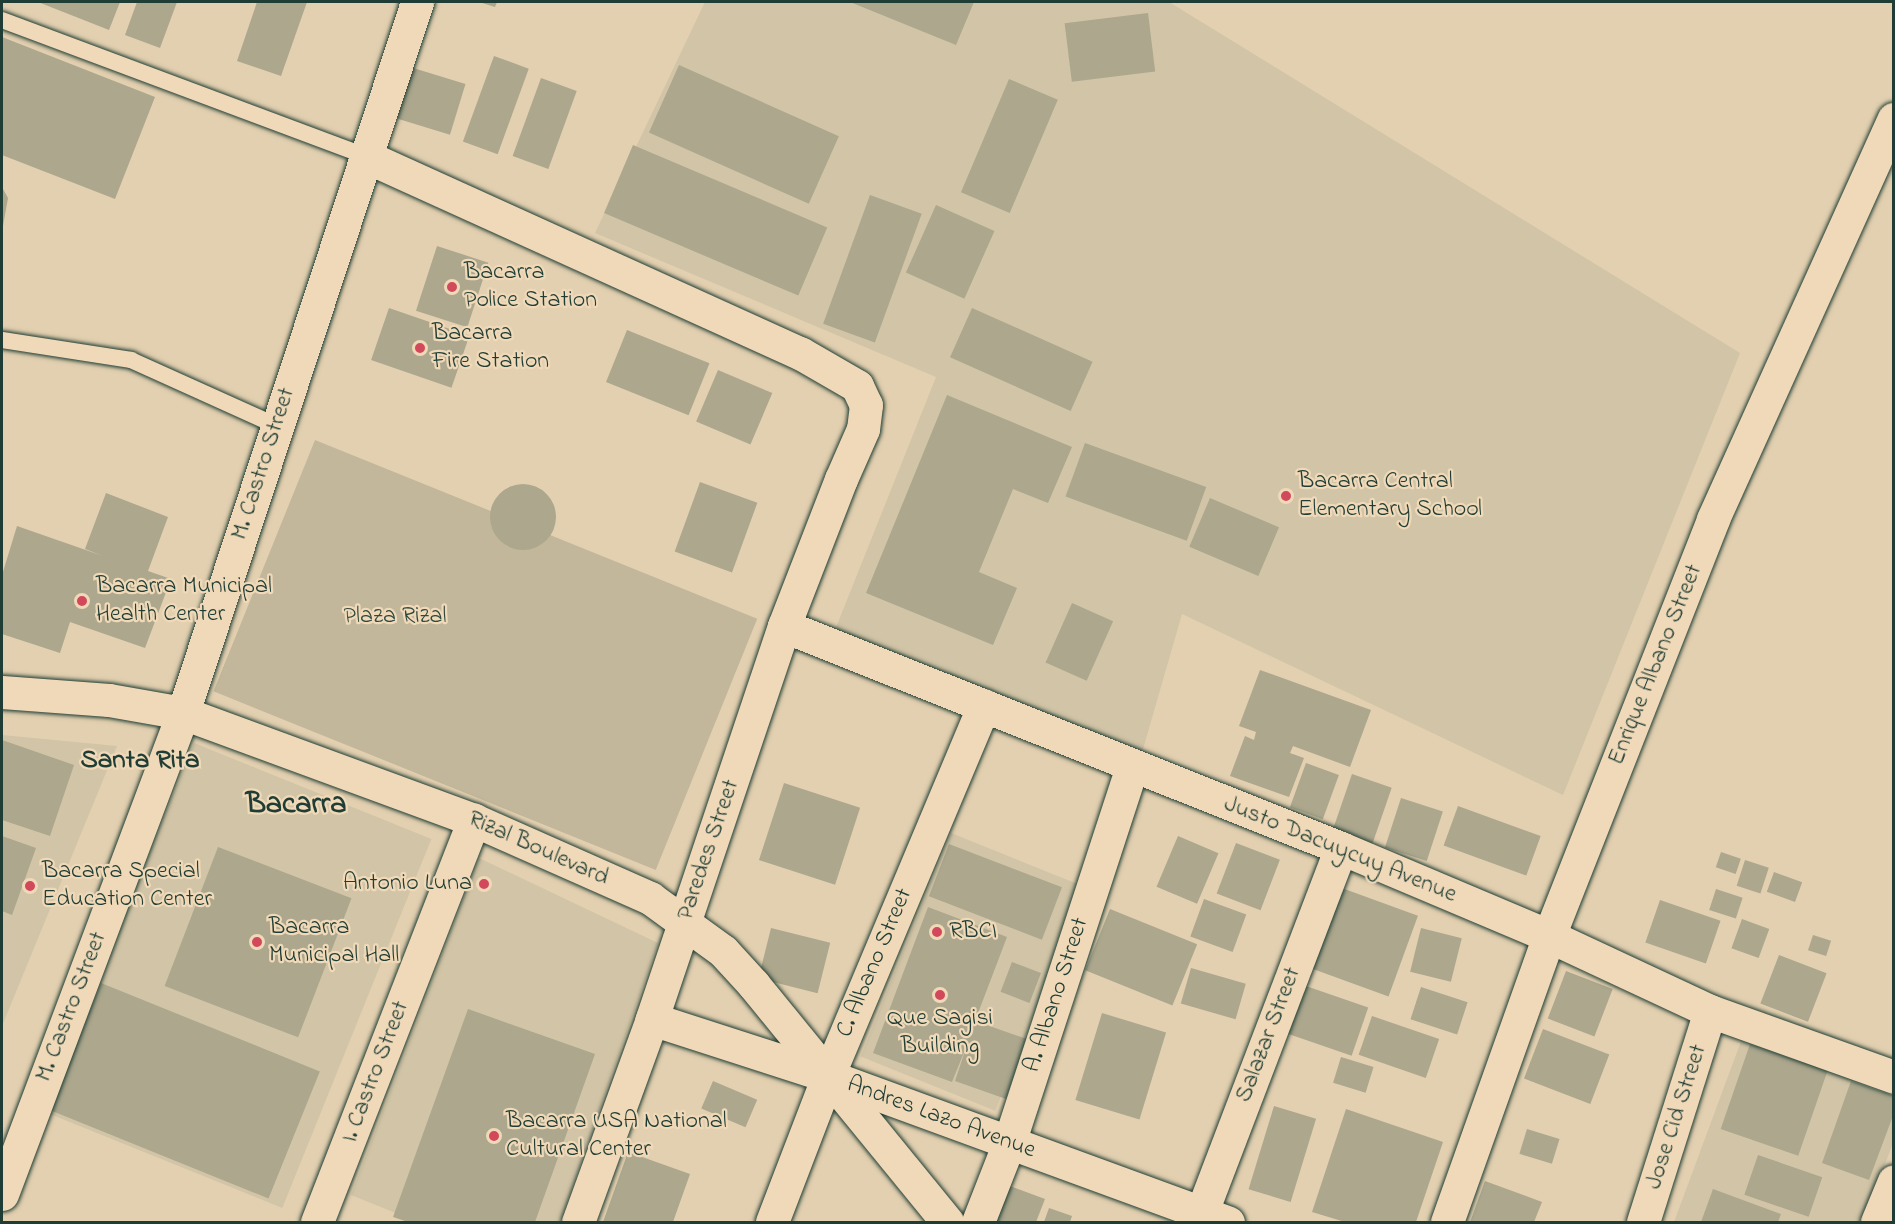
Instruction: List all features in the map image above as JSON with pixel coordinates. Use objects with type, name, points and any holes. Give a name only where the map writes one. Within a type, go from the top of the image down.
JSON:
[{"type":"street","name":"M. Castro Street","points":[[2,1194],[183,713],[417,2]]},
{"type":"street","name":"Enrique Albano Street","points":[[1447,1222],[1549,936],[1713,519],[1893,119]]},
{"type":"street","name":"Paredes Street","points":[[365,156],[800,353],[857,386],[866,405],[863,429],[841,479],[784,626],[652,1019],[578,1222]]},
{"type":"street","name":"Justo Dacuycuy Avenue","points":[[784,626],[1341,848],[1549,936],[1710,1011],[1893,1077]]},
{"type":"street","name":"Rizal Boulevard","points":[[2,692],[109,700],[183,713],[474,820],[650,898],[685,921],[723,951],[947,1222]]},
{"type":"street","name":"C. Albano Street","points":[[772,1222],[828,1076],[984,705]]},
{"type":"street","name":"A. Albano Street","points":[[978,1222],[1009,1143],[1132,766]]},
{"type":"street","name":"I. Castro Street","points":[[317,1222],[474,820]]},
{"type":"street","name":"Salazar Street","points":[[1209,1219],[1341,848]]},
{"type":"street","name":"Jose Cid Street","points":[[1643,1222],[1710,1011]]},
{"type":"street","name":"Andres Lazo Avenue","points":[[652,1019],[828,1076],[1209,1219]]},
{"type":"street","points":[[1877,1222],[1893,1181]]},
{"type":"lane","points":[[2,20],[365,156]]},
{"type":"lane","points":[[2,340],[130,360],[277,426]]},
{"type":"shaded area","name":"Bacarra Central Elementary School","points":[[705,2],[1169,2],[1740,353],[1563,795],[1182,614],[1141,756],[833,635],[936,377],[595,233]]},
{"type":"shaded area","name":"Bacarra Special Education Center","points":[[2,735],[117,746],[2,1026]]},
{"type":"shaded area","points":[[194,743],[431,839],[282,1208],[45,1112]]},
{"type":"shaded area","points":[[951,833],[1085,887],[995,1111],[861,1056]]},
{"type":"shaded area","points":[[479,858],[658,943],[560,1222],[418,1222],[351,1195]]},
{"type":"shaded area","points":[[1743,1036],[1893,1097],[1893,1143],[1863,1222],[1674,1222]]},
{"type":"green space","name":"Plaza Rizal","points":[[315,440],[757,619],[656,870],[213,691]]},
{"type":"building","points":[[38,2],[120,2],[109,30]]},
{"type":"building","points":[[137,2],[177,2],[160,48],[125,35]]},
{"type":"building","points":[[257,2],[307,2],[281,76],[237,61]]},
{"type":"building","points":[[479,2],[497,2],[495,7]]},
{"type":"building","points":[[850,2],[974,2],[956,45]]},
{"type":"building","points":[[1148,13],[1155,72],[1072,82],[1065,23]]},
{"type":"building","points":[[2,37],[155,97],[115,199],[2,155]]},
{"type":"building","points":[[494,56],[529,69],[498,154],[463,142]]},
{"type":"building","points":[[679,65],[839,136],[809,204],[649,133]]},
{"type":"building","points":[[410,67],[465,84],[450,135],[395,118]]},
{"type":"building","points":[[541,78],[577,91],[548,169],[513,156]]},
{"type":"building","points":[[1009,79],[1058,100],[1010,213],[961,192]]},
{"type":"building","points":[[633,145],[827,227],[798,296],[604,213]]},
{"type":"building","points":[[2,187],[8,198],[3,226],[2,226]]},
{"type":"building","points":[[870,195],[922,214],[875,343],[823,324]]},
{"type":"building","points":[[936,205],[994,231],[964,299],[906,273]]},
{"type":"building","name":"Bacarra Police Station","points":[[437,246],[488,263],[467,327],[416,311]]},
{"type":"building","name":"Bacarra Fire Station","points":[[389,308],[469,336],[451,388],[371,360]]},
{"type":"building","points":[[972,308],[1093,362],[1071,411],[950,357]]},
{"type":"building","points":[[627,330],[710,363],[689,415],[606,382]]},
{"type":"building","points":[[718,370],[772,393],[750,445],[696,422]]},
{"type":"building","points":[[947,395],[1072,447],[1048,503],[1013,489],[979,572],[1017,588],[993,645],[866,593]]},
{"type":"building","points":[[1085,443],[1206,487],[1187,541],[1066,497]]},
{"type":"building","points":[[700,482],[757,503],[732,572],[675,552]]},
{"type":"building","points":[[516,484],[530,484],[542,489],[551,498],[556,517],[554,530],[547,541],[530,550],[516,550],[504,545],[495,536],[490,524],[490,510],[495,498],[504,489]]},
{"type":"building","name":"Bacarra Municipal Health Center","points":[[106,493],[168,517],[148,571],[171,579],[145,648],[70,622],[60,653],[2,634],[2,575],[17,526],[103,556],[85,549]]},
{"type":"building","points":[[1210,498],[1279,527],[1258,576],[1189,547]]},
{"type":"building","points":[[1072,603],[1113,621],[1087,681],[1046,662]]},
{"type":"building","points":[[1260,670],[1371,710],[1350,767],[1293,746],[1290,753],[1304,758],[1289,797],[1230,776],[1245,736],[1254,740],[1256,732],[1239,726]]},
{"type":"building","points":[[2,740],[74,765],[50,836],[2,820]]},
{"type":"building","points":[[1306,763],[1339,775],[1323,819],[1290,807]]},
{"type":"building","points":[[1352,774],[1392,788],[1372,844],[1332,831]]},
{"type":"building","points":[[784,783],[860,808],[835,885],[759,860]]},
{"type":"building","points":[[1401,798],[1443,812],[1427,861],[1385,847]]},
{"type":"building","points":[[1458,806],[1541,836],[1526,876],[1444,845]]},
{"type":"building","points":[[2,836],[36,848],[12,915],[2,911]]},
{"type":"building","points":[[1178,836],[1219,853],[1197,904],[1157,887]]},
{"type":"building","points":[[1236,843],[1280,860],[1261,910],[1217,893]]},
{"type":"building","points":[[949,844],[1062,887],[1042,940],[929,896]]},
{"type":"building","name":"Bacarra Municipal Hall","points":[[218,847],[352,898],[298,1037],[165,986]]},
{"type":"building","points":[[1721,852],[1741,859],[1736,874],[1716,867]]},
{"type":"building","points":[[1745,860],[1769,868],[1760,893],[1737,886]]},
{"type":"building","points":[[1774,872],[1802,882],[1795,902],[1767,892]]},
{"type":"building","points":[[1339,887],[1418,916],[1389,997],[1310,968]]},
{"type":"building","points":[[1716,889],[1743,898],[1736,919],[1709,910]]},
{"type":"building","points":[[1204,899],[1246,914],[1233,952],[1190,937]]},
{"type":"building","points":[[1660,900],[1721,921],[1706,963],[1645,943]]},
{"type":"building","name":"Que Sagisi Building","points":[[928,907],[1007,937],[975,1021],[1027,1039],[1006,1099],[955,1081],[967,1045],[952,1082],[873,1053]]},
{"type":"building","points":[[1110,909],[1197,944],[1172,1005],[1085,970]]},
{"type":"building","points":[[1742,919],[1769,929],[1759,958],[1731,948]]},
{"type":"building","points":[[771,928],[830,943],[818,993],[758,978]]},
{"type":"building","points":[[1421,928],[1462,938],[1451,982],[1410,972]]},
{"type":"building","points":[[1813,935],[1831,941],[1826,956],[1808,950]]},
{"type":"building","points":[[1779,955],[1827,973],[1808,1022],[1760,1004]]},
{"type":"building","points":[[1012,962],[1041,973],[1029,1003],[1001,992]]},
{"type":"building","points":[[1191,968],[1246,984],[1236,1019],[1181,1004]]},
{"type":"building","points":[[1566,971],[1613,989],[1594,1037],[1548,1019]]},
{"type":"building","points":[[101,983],[320,1071],[268,1198],[50,1110]]},
{"type":"building","points":[[1303,985],[1368,1007],[1352,1056],[1286,1033]]},
{"type":"building","points":[[1421,987],[1468,1002],[1457,1034],[1410,1019]]},
{"type":"building","name":"Bacarra USA National Cultural Center","points":[[468,1009],[595,1054],[535,1222],[408,1222],[393,1217]]},
{"type":"building","points":[[1102,1013],[1166,1033],[1139,1120],[1075,1100]]},
{"type":"building","points":[[1372,1016],[1439,1039],[1426,1078],[1359,1055]]},
{"type":"building","points":[[1543,1029],[1609,1054],[1590,1104],[1524,1078]]},
{"type":"building","points":[[1750,1044],[1828,1071],[1798,1156],[1721,1129]]},
{"type":"building","points":[[1341,1057],[1374,1067],[1366,1093],[1333,1083]]},
{"type":"building","points":[[713,1081],[757,1100],[745,1127],[701,1109]]},
{"type":"building","points":[[1851,1081],[1894,1096],[1894,1113],[1869,1180],[1822,1163]]},
{"type":"building","points":[[1274,1106],[1316,1119],[1291,1202],[1249,1189]]},
{"type":"building","points":[[1346,1109],[1443,1142],[1416,1222],[1345,1222],[1312,1212]]},
{"type":"building","points":[[1527,1129],[1560,1139],[1552,1164],[1519,1154]]},
{"type":"building","points":[[628,1152],[690,1174],[673,1222],[603,1222]]},
{"type":"building","points":[[1758,1155],[1822,1177],[1809,1217],[1744,1195]]},
{"type":"building","points":[[1485,1181],[1542,1202],[1534,1222],[1470,1222]]},
{"type":"building","points":[[999,1182],[1045,1199],[1036,1222],[984,1222]]},
{"type":"building","points":[[1713,1189],[1781,1214],[1778,1222],[1701,1222]]},
{"type":"building","points":[[1049,1208],[1072,1216],[1070,1222],[1044,1222]]},
{"type":"place","name":"Bacarra Police Station","points":[[452,287]]},
{"type":"place","name":"Bacarra Fire Station","points":[[420,348]]},
{"type":"place","name":"Bacarra Central Elementary School","points":[[1286,496]]},
{"type":"place","name":"Bacarra Municipal Health Center","points":[[82,601]]},
{"type":"place","name":"Antonio Luna","points":[[484,884]]},
{"type":"place","name":"Bacarra Special Education Center","points":[[30,886]]},
{"type":"place","name":"RBCI","points":[[937,932]]},
{"type":"place","name":"Bacarra Municipal Hall","points":[[257,942]]},
{"type":"place","name":"Que Sagisi Building","points":[[940,995]]},
{"type":"place","name":"Bacarra USA National Cultural Center","points":[[494,1136]]},
{"type":"district","name":"Santa Rita","points":[[140,761]]},
{"type":"district","name":"Bacarra","points":[[296,805]]}]
